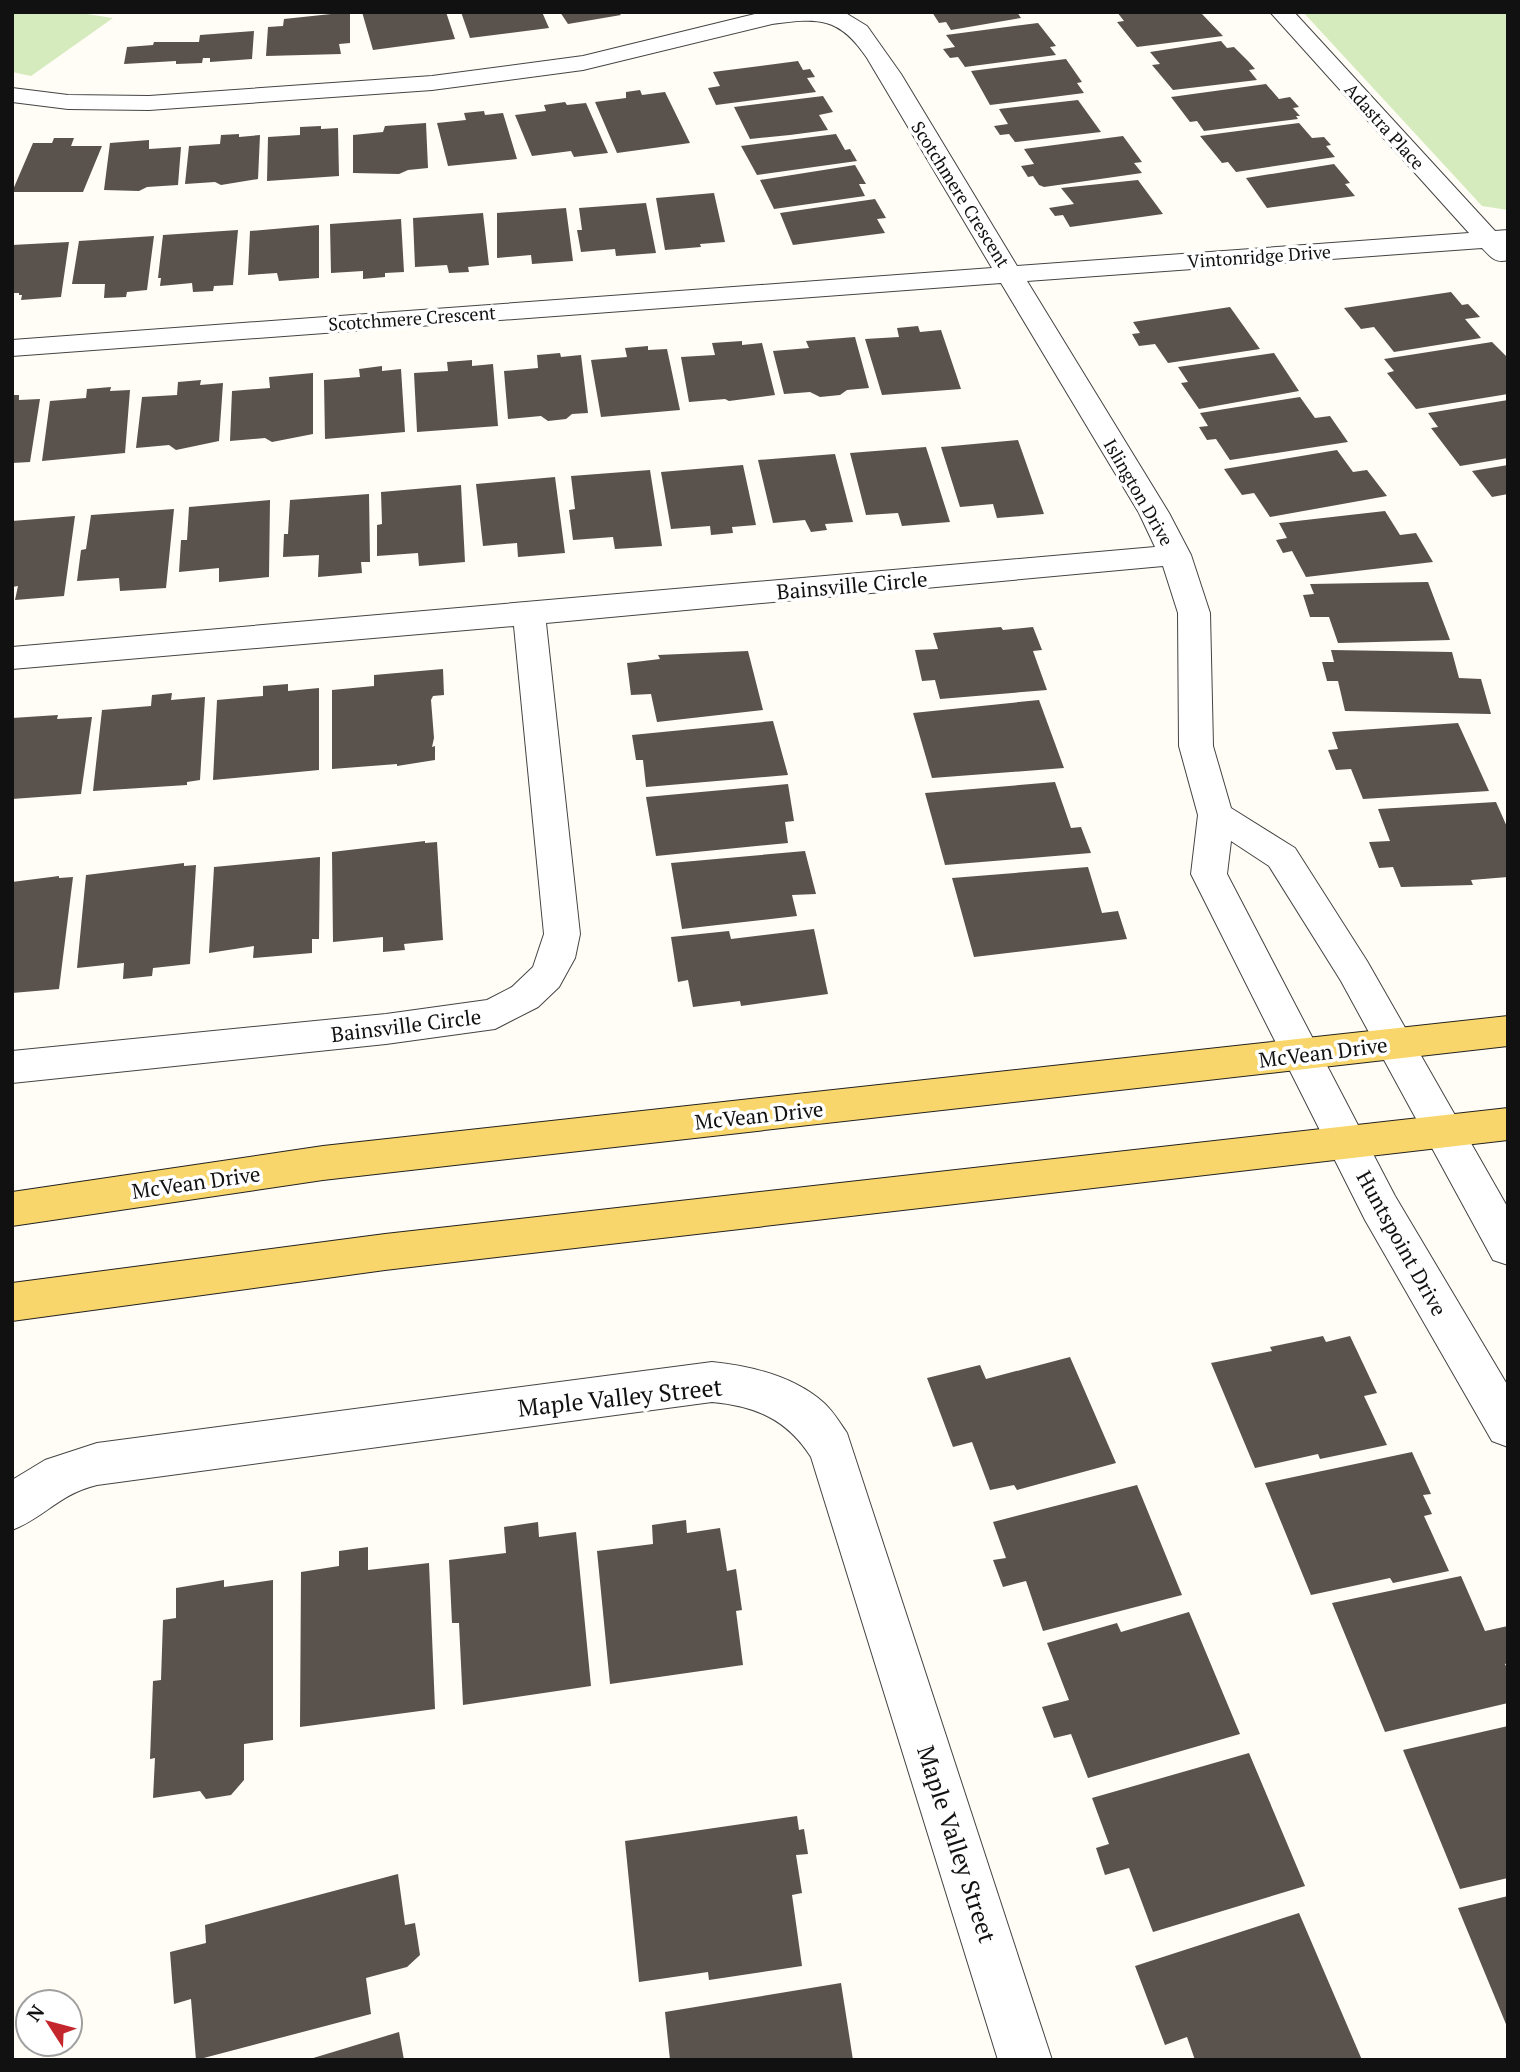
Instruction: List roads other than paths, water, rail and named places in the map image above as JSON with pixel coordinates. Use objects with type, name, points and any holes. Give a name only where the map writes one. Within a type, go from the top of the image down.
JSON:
[{"type":"main road","name":"McVean Drive","points":[[12,1209],[323,1163],[1508,1031]]},
{"type":"main road","points":[[12,1302],[385,1252],[1508,1124]]},
{"type":"street","name":"Adastra Place","points":[[1281,12],[1498,239],[1508,260]]},
{"type":"street","name":"Scotchmere Crescent","points":[[12,95],[68,102],[149,103],[432,83],[583,63],[772,17],[802,14],[827,16],[848,22],[867,42],[1010,274],[12,348]]},
{"type":"street","name":"Vintonridge Drive","points":[[1010,274],[1498,239]]},
{"type":"street","name":"Islington Drive","points":[[1010,274],[1154,513],[1175,555],[1194,612],[1196,746],[1216,815],[1209,874],[1302,1055]]},
{"type":"street","name":"Bainsville Circle","points":[[12,658],[1175,555]]},
{"type":"street","name":"Bainsville Circle","points":[[12,1067],[449,1022],[495,1014],[525,998],[546,977],[556,958],[562,934],[529,614]]},
{"type":"street","points":[[1216,815],[1282,857],[1354,971],[1508,1247]]},
{"type":"street","name":"Huntspoint Drive","points":[[1302,1055],[1393,1231],[1508,1427]]},
{"type":"street","name":"Maple Valley Street","points":[[12,1509],[40,1485],[64,1472],[97,1464],[712,1382],[747,1385],[775,1397],[808,1418],[831,1448],[1025,2060]]}]
